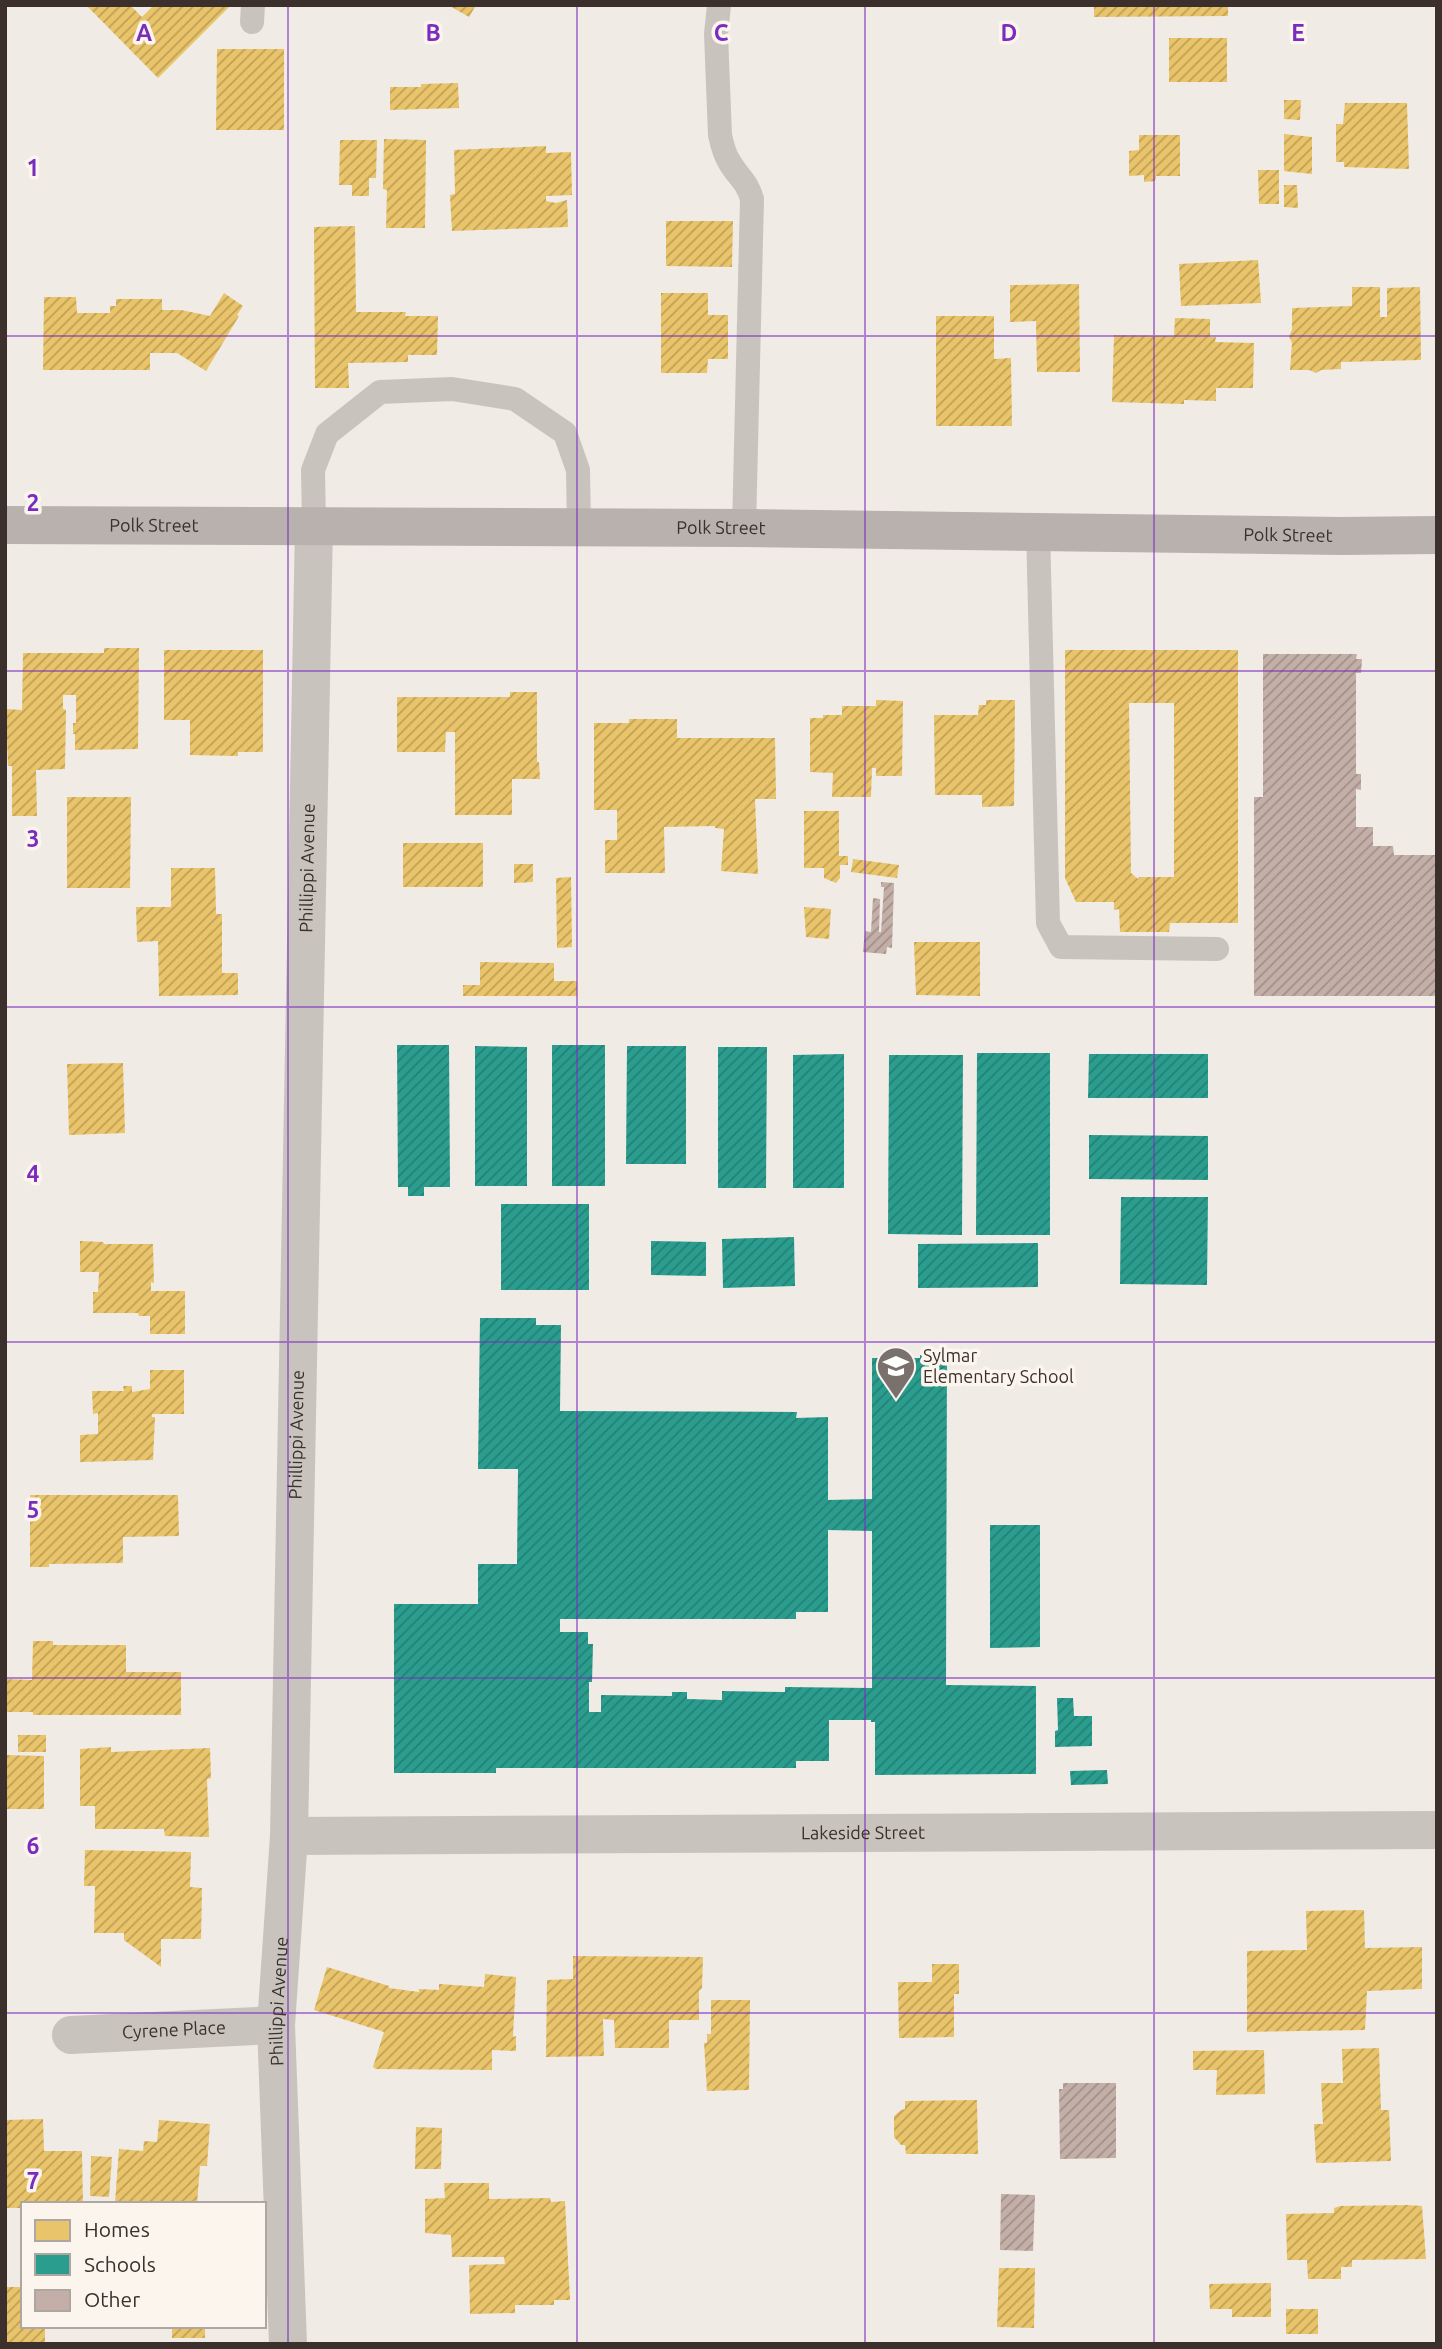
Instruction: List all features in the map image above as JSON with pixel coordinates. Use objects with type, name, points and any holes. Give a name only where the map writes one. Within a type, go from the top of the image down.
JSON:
[{"type":"main road","name":"Polk Street","points":[[5,524],[744,527],[1340,536],[1437,535]]},
{"type":"street","name":"Phillippi Avenue","points":[[288,2344],[276,2025],[289,1836],[314,524]]},
{"type":"street","name":"Lakeside Street","points":[[289,1836],[1437,1830]]},
{"type":"street","name":"Cyrene Place","points":[[71,2035],[276,2025]]},
{"type":"lane","points":[[719,5],[716,34],[720,135],[730,163],[748,184],[752,199],[744,527]]},
{"type":"lane","points":[[314,524],[313,470],[327,434],[380,391],[452,389],[515,399],[565,433],[578,470],[579,526]]},
{"type":"lane","points":[[1038,530],[1048,923],[1060,947],[1217,949]]},
{"type":"building: Homes","points":[[86,5],[130,5],[142,17],[154,5],[231,5],[158,78]]},
{"type":"building: Homes","points":[[448,5],[476,5],[469,17]]},
{"type":"building: Homes","points":[[1094,5],[1228,5],[1228,16],[1094,17]]},
{"type":"building: Homes","points":[[1169,38],[1227,38],[1227,82],[1169,82]]},
{"type":"building: Homes","points":[[217,49],[284,49],[284,130],[216,130]]},
{"type":"building: Homes","points":[[458,83],[459,108],[390,110],[390,87]]},
{"type":"building: Homes","points":[[1284,100],[1301,100],[1300,120],[1284,119]]},
{"type":"building: Homes","points":[[1345,103],[1407,103],[1409,169],[1344,167],[1344,162],[1336,162],[1336,124],[1343,124]]},
{"type":"building: Homes","points":[[1284,134],[1312,137],[1312,174],[1284,171]]},
{"type":"building: Homes","points":[[1139,135],[1180,135],[1180,176],[1156,176],[1155,181],[1144,182],[1144,175],[1129,176],[1129,151],[1139,150]]},
{"type":"building: Homes","points":[[384,139],[426,140],[425,228],[386,228],[387,190],[383,189]]},
{"type":"building: Homes","points":[[340,140],[377,140],[376,178],[369,178],[369,196],[352,196],[352,185],[339,185]]},
{"type":"building: Homes","points":[[546,146],[546,153],[571,152],[572,195],[546,196],[546,201],[556,203],[567,200],[568,227],[452,231],[450,195],[455,194],[454,150]]},
{"type":"building: Homes","points":[[1258,170],[1279,170],[1279,204],[1259,204]]},
{"type":"building: Homes","points":[[1284,185],[1297,185],[1298,208],[1284,207]]},
{"type":"building: Homes","points":[[666,221],[733,221],[732,267],[666,266]]},
{"type":"building: Homes","points":[[355,226],[356,312],[406,312],[405,316],[438,316],[437,355],[408,355],[408,362],[348,363],[349,388],[315,388],[314,227]]},
{"type":"building: Homes","points":[[1258,260],[1261,303],[1181,306],[1179,264]]},
{"type":"building: Homes","points":[[1079,284],[1080,372],[1037,372],[1036,321],[1010,322],[1010,285]]},
{"type":"building: Homes","points":[[1352,287],[1380,287],[1380,317],[1387,317],[1387,288],[1420,287],[1421,360],[1341,362],[1341,369],[1321,370],[1316,373],[1309,370],[1290,370],[1292,308],[1352,306]]},
{"type":"building: Homes","points":[[224,293],[243,306],[206,371],[177,353],[150,353],[150,370],[43,370],[44,297],[76,297],[77,313],[110,313],[110,306],[116,306],[116,299],[162,299],[162,310],[181,310],[210,316]]},
{"type":"building: Homes","points":[[661,293],[708,293],[708,315],[728,315],[728,359],[708,359],[707,373],[661,373]]},
{"type":"building: Homes","points":[[936,316],[994,316],[994,359],[1011,358],[1012,426],[936,426]]},
{"type":"building: Homes","points":[[1175,318],[1210,319],[1210,337],[1216,337],[1215,342],[1254,343],[1253,388],[1216,388],[1216,401],[1184,400],[1184,404],[1112,402],[1114,335],[1174,336]]},
{"type":"building: Homes","points":[[104,648],[139,648],[138,749],[75,750],[73,723],[76,723],[76,695],[63,695],[63,709],[66,710],[65,769],[36,770],[37,816],[12,816],[12,766],[8,766],[6,709],[22,710],[23,653],[104,653]]},
{"type":"building: Homes","points":[[164,650],[263,650],[263,752],[238,752],[238,756],[190,755],[190,720],[164,720]]},
{"type":"building: Homes","points":[[1065,650],[1238,650],[1238,923],[1170,923],[1169,932],[1120,932],[1119,909],[1114,910],[1114,902],[1076,902],[1065,878]],"holes":[[[1129,703],[1174,703],[1174,877],[1138,879],[1131,873]]]},
{"type":"building: Homes","points":[[510,692],[537,692],[537,762],[540,779],[512,779],[512,815],[455,815],[455,732],[446,732],[445,752],[397,752],[397,697],[510,697]]},
{"type":"building: Homes","points":[[876,700],[903,701],[902,776],[876,776],[876,768],[872,768],[871,797],[832,797],[833,773],[810,772],[810,718],[842,715],[842,706],[876,706]]},
{"type":"building: Homes","points":[[986,700],[1015,700],[1014,806],[982,807],[982,795],[935,795],[934,715],[978,715],[979,705],[986,705]]},
{"type":"building: Homes","points":[[629,719],[677,719],[677,738],[775,738],[776,799],[755,799],[758,874],[721,871],[724,829],[715,826],[664,827],[665,873],[605,873],[605,840],[617,840],[617,810],[594,810],[594,723],[629,723]]},
{"type":"building: Homes","points":[[67,797],[131,797],[130,888],[67,888]]},
{"type":"building: Homes","points":[[804,811],[839,811],[839,856],[848,856],[848,865],[840,865],[840,878],[836,883],[824,878],[824,868],[804,868]]},
{"type":"building: Homes","points":[[403,843],[483,843],[483,887],[403,887]]},
{"type":"building: Homes","points":[[853,859],[899,865],[897,878],[851,872]]},
{"type":"building: Homes","points":[[514,864],[533,864],[533,882],[514,883]]},
{"type":"building: Homes","points":[[171,868],[215,868],[216,914],[222,914],[222,973],[238,973],[238,995],[159,996],[158,941],[137,942],[136,907],[171,907]]},
{"type":"building: Homes","points":[[571,877],[572,947],[557,948],[556,878]]},
{"type":"building: Homes","points":[[804,907],[831,909],[829,939],[806,937]]},
{"type":"building: Homes","points":[[914,942],[980,942],[980,996],[916,995]]},
{"type":"building: Homes","points":[[480,962],[554,963],[554,981],[577,981],[577,996],[463,996],[463,985],[480,985]]},
{"type":"building: Homes","points":[[123,1063],[125,1133],[69,1135],[67,1064]]},
{"type":"building: Homes","points":[[80,1241],[153,1244],[154,1283],[151,1282],[151,1291],[185,1291],[185,1334],[150,1334],[150,1316],[139,1316],[138,1313],[93,1313],[93,1292],[98,1292],[99,1272],[80,1272]]},
{"type":"building: Homes","points":[[150,1370],[184,1370],[184,1414],[152,1414],[152,1417],[155,1417],[153,1460],[80,1462],[80,1435],[98,1434],[98,1413],[93,1414],[92,1391],[124,1391],[123,1386],[132,1386],[132,1392],[150,1389]]},
{"type":"building: Homes","points":[[30,1495],[178,1495],[179,1536],[123,1537],[123,1563],[49,1564],[49,1567],[30,1567]]},
{"type":"building: Homes","points":[[33,1641],[53,1641],[53,1645],[126,1645],[126,1672],[181,1672],[181,1715],[33,1715],[33,1712],[5,1712],[5,1679],[32,1680]]},
{"type":"building: Homes","points":[[18,1735],[46,1735],[46,1752],[18,1752]]},
{"type":"building: Homes","points":[[111,1747],[111,1752],[210,1748],[211,1778],[207,1779],[209,1837],[165,1836],[164,1829],[95,1829],[95,1806],[80,1806],[80,1749]]},
{"type":"building: Homes","points":[[5,1755],[44,1756],[44,1809],[5,1809]]},
{"type":"building: Homes","points":[[85,1850],[191,1852],[190,1887],[202,1888],[201,1939],[161,1939],[161,1967],[124,1940],[124,1933],[94,1933],[95,1886],[84,1886]]},
{"type":"building: Homes","points":[[1364,1910],[1365,1948],[1422,1947],[1422,1989],[1367,1991],[1365,2030],[1247,2032],[1247,1951],[1307,1950],[1306,1911]]},
{"type":"building: Homes","points":[[573,1956],[703,1957],[699,2020],[669,2020],[669,2048],[615,2048],[614,2020],[603,2019],[604,2056],[546,2057],[547,1980],[573,1979]]},
{"type":"building: Homes","points":[[932,1964],[959,1964],[959,1994],[954,1994],[954,2037],[899,2038],[898,1982],[932,1982]]},
{"type":"building: Homes","points":[[327,1967],[389,1988],[419,1992],[419,1989],[439,1990],[439,1984],[484,1987],[485,1974],[516,1977],[513,2037],[516,2036],[516,2051],[492,2050],[492,2070],[376,2069],[373,2067],[384,2032],[314,2010]]},
{"type":"building: Homes","points":[[711,2000],[750,2000],[749,2090],[707,2091],[704,2043],[707,2043],[707,2034],[711,2034]]},
{"type":"building: Homes","points":[[1379,2048],[1381,2110],[1389,2110],[1391,2161],[1316,2163],[1314,2124],[1323,2124],[1321,2083],[1343,2083],[1342,2049]]},
{"type":"building: Homes","points":[[1264,2050],[1265,2094],[1216,2095],[1217,2070],[1193,2070],[1193,2051]]},
{"type":"building: Homes","points":[[977,2100],[978,2154],[906,2154],[905,2145],[901,2145],[894,2137],[894,2116],[905,2109],[905,2101]]},
{"type":"building: Homes","points":[[43,2119],[44,2151],[82,2151],[83,2202],[21,2202],[21,2208],[5,2208],[5,2120]]},
{"type":"building: Homes","points":[[159,2120],[210,2124],[207,2166],[200,2166],[197,2202],[115,2202],[119,2149],[143,2151],[144,2141],[157,2142]]},
{"type":"building: Homes","points":[[416,2127],[442,2128],[441,2169],[415,2169]]},
{"type":"building: Homes","points":[[91,2156],[112,2157],[109,2197],[90,2196]]},
{"type":"building: Homes","points":[[444,2183],[489,2183],[489,2199],[550,2198],[551,2202],[565,2201],[570,2300],[554,2300],[554,2305],[515,2305],[515,2313],[470,2314],[469,2265],[505,2264],[504,2257],[452,2257],[451,2235],[425,2233],[425,2199],[445,2198]]},
{"type":"building: Homes","points":[[1340,2206],[1422,2206],[1426,2259],[1352,2260],[1352,2267],[1341,2267],[1341,2279],[1308,2279],[1307,2260],[1287,2260],[1286,2214],[1334,2213],[1334,2208]]},
{"type":"building: Homes","points":[[999,2268],[1035,2268],[1034,2328],[997,2327]]},
{"type":"building: Homes","points":[[1271,2283],[1271,2317],[1232,2317],[1232,2309],[1210,2309],[1209,2284]]},
{"type":"building: Homes","points":[[5,2287],[21,2287],[21,2328],[45,2328],[45,2344],[5,2344]]},
{"type":"building: Homes","points":[[1286,2309],[1318,2309],[1318,2334],[1286,2334]]},
{"type":"building: Homes","points":[[172,2328],[205,2328],[205,2338],[172,2338]]},
{"type":"building: Schools","points":[[397,1045],[449,1045],[450,1187],[424,1187],[424,1196],[408,1196],[408,1187],[398,1187]]},
{"type":"building: Schools","points":[[552,1045],[605,1045],[605,1186],[552,1186]]},
{"type":"building: Schools","points":[[475,1046],[527,1047],[527,1186],[475,1186]]},
{"type":"building: Schools","points":[[627,1046],[686,1046],[686,1164],[626,1164]]},
{"type":"building: Schools","points":[[718,1047],[767,1047],[766,1188],[718,1188]]},
{"type":"building: Schools","points":[[977,1053],[1050,1053],[1050,1235],[976,1235]]},
{"type":"building: Schools","points":[[844,1054],[844,1188],[793,1188],[793,1055]]},
{"type":"building: Schools","points":[[1089,1054],[1208,1054],[1208,1098],[1088,1098]]},
{"type":"building: Schools","points":[[889,1055],[963,1055],[962,1235],[888,1234]]},
{"type":"building: Schools","points":[[1089,1135],[1208,1136],[1208,1180],[1089,1179]]},
{"type":"building: Schools","points":[[1121,1197],[1208,1197],[1207,1285],[1120,1284]]},
{"type":"building: Schools","points":[[501,1204],[589,1204],[589,1290],[501,1290]]},
{"type":"building: Schools","points":[[794,1237],[795,1286],[723,1288],[722,1239]]},
{"type":"building: Schools","points":[[651,1241],[706,1242],[706,1276],[651,1275]]},
{"type":"building: Schools","points":[[1038,1243],[1038,1287],[918,1288],[918,1244]]},
{"type":"building: Schools","points":[[480,1318],[536,1318],[536,1325],[561,1325],[560,1411],[797,1412],[796,1418],[828,1417],[828,1500],[872,1499],[872,1358],[947,1355],[946,1685],[1036,1686],[1036,1774],[875,1775],[875,1722],[871,1720],[829,1720],[829,1761],[796,1761],[796,1768],[496,1768],[496,1773],[394,1773],[394,1604],[478,1604],[478,1564],[517,1564],[518,1469],[478,1469]],"holes":[[[828,1530],[872,1531],[872,1688],[785,1687],[785,1692],[722,1691],[722,1700],[687,1699],[687,1692],[672,1692],[672,1696],[601,1695],[601,1712],[589,1712],[593,1644],[588,1644],[588,1632],[560,1632],[560,1619],[796,1619],[796,1612],[828,1612]]]},
{"type":"building: Schools","points":[[990,1525],[1040,1525],[1040,1647],[990,1648]]},
{"type":"building: Schools","points":[[1057,1698],[1073,1698],[1074,1716],[1092,1716],[1092,1746],[1055,1747],[1055,1731],[1058,1730]]},
{"type":"building: Schools","points":[[1107,1770],[1108,1784],[1071,1785],[1070,1771]]},
{"type":"building: Other","points":[[1263,654],[1357,654],[1356,659],[1362,659],[1361,673],[1356,673],[1356,774],[1361,774],[1361,790],[1356,789],[1356,827],[1373,827],[1373,846],[1393,846],[1394,855],[1437,855],[1437,996],[1254,996],[1254,797],[1263,797]]},
{"type":"building: Other","points":[[881,882],[894,883],[892,948],[887,947],[886,954],[863,952],[865,931],[871,932],[873,898],[880,899],[881,932],[884,887],[881,887]]},
{"type":"building: Other","points":[[1063,2083],[1116,2083],[1116,2158],[1060,2159],[1059,2089],[1063,2089]]},
{"type":"building: Other","points":[[1001,2194],[1035,2195],[1033,2251],[1000,2250]]},
{"type":"place","name":"Sylmar Elementary School","points":[[896,1400]]}]
